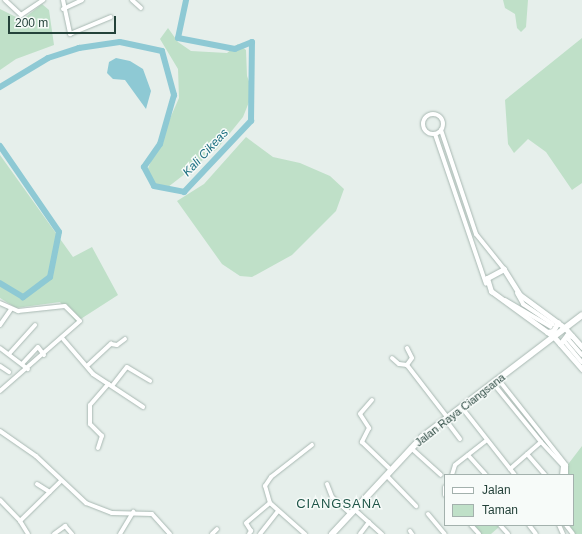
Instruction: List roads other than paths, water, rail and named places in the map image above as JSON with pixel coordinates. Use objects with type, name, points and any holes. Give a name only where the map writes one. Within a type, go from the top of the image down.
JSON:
[{"type":"main road","name":"Jalan Raya Ciangsana","points":[[332,534],[352,511],[387,476],[410,448],[446,418],[554,338],[582,315]]},
{"type":"street","points":[[5,0],[16,12],[21,15],[37,2],[43,0]]},
{"type":"street","points":[[63,0],[63,9],[70,34],[111,17]]},
{"type":"street","points":[[63,9],[82,0]]},
{"type":"street","points":[[132,0],[141,8]]},
{"type":"street","points":[[441,130],[435,134],[428,133],[423,127],[426,117],[433,114],[440,118],[441,130],[476,234],[500,262],[502,269],[525,300],[554,325]]},
{"type":"street","points":[[435,134],[485,279],[500,298],[554,338],[566,340],[582,348]]},
{"type":"street","points":[[485,279],[502,269]]},
{"type":"street","points":[[500,298],[520,306],[554,325],[565,328],[566,340],[582,369]]},
{"type":"street","points":[[0,303],[10,308],[67,307],[80,322],[63,339],[0,391]]},
{"type":"street","points":[[0,325],[10,308]]},
{"type":"street","points":[[9,354],[35,325]]},
{"type":"street","points":[[547,332],[553,331],[554,325]]},
{"type":"street","points":[[63,339],[87,366],[110,385],[143,407]]},
{"type":"street","points":[[87,366],[111,344],[117,345],[125,339]]},
{"type":"street","points":[[566,340],[582,355]]},
{"type":"street","points":[[566,340],[582,362]]},
{"type":"street","points":[[22,364],[38,347],[44,355]]},
{"type":"street","points":[[0,348],[28,369]]},
{"type":"street","points":[[407,348],[412,358],[407,365]]},
{"type":"street","points":[[392,358],[400,364],[407,365],[460,439]]},
{"type":"street","points":[[0,366],[9,372]]},
{"type":"street","points":[[98,448],[102,436],[90,424],[90,405],[127,367],[150,381]]},
{"type":"street","points":[[498,379],[566,465],[566,474]]},
{"type":"street","points":[[497,388],[541,442],[563,466],[562,474]]},
{"type":"street","points":[[372,400],[360,414],[369,428],[362,442],[392,470]]},
{"type":"street","points":[[463,409],[482,430],[486,441],[514,474]]},
{"type":"street","points":[[0,431],[36,456],[60,481],[86,503],[112,513],[133,512],[152,514],[170,534]]},
{"type":"street","points":[[453,473],[468,454],[486,441]]},
{"type":"street","points":[[510,469],[541,442]]},
{"type":"street","points":[[305,534],[270,502],[266,486],[271,478],[312,445]]},
{"type":"street","points":[[410,448],[440,475]]},
{"type":"street","points":[[468,454],[485,474]]},
{"type":"street","points":[[527,454],[544,474]]},
{"type":"street","points":[[387,476],[416,506]]},
{"type":"street","points":[[20,521],[60,481]]},
{"type":"street","points":[[36,484],[50,492]]},
{"type":"street","points":[[327,484],[332,497],[369,522],[382,534]]},
{"type":"street","points":[[0,500],[20,521],[28,534]]},
{"type":"street","points":[[249,534],[251,531],[246,523],[270,502]]},
{"type":"street","points":[[260,534],[278,510]]},
{"type":"street","points":[[120,534],[133,512]]},
{"type":"street","points":[[428,514],[445,534]]},
{"type":"street","points":[[360,534],[369,522]]},
{"type":"street","points":[[54,534],[64,526],[72,534]]},
{"type":"street","points":[[472,526],[478,534]]},
{"type":"street","points":[[501,526],[508,534]]},
{"type":"street","points":[[530,526],[536,534]]},
{"type":"street","points":[[567,526],[573,534]]},
{"type":"street","points":[[212,534],[217,529]]},
{"type":"water","points":[[116,58],[130,61],[143,69],[151,91],[146,109],[125,80],[113,79],[107,73],[109,62]]},
{"type":"waterway","name":"Kali Cikeas","points":[[0,87],[48,58],[79,48],[120,42],[162,51],[174,95],[160,144],[144,167],[154,186],[184,192],[251,121],[252,42],[235,49],[178,38],[186,0]]},
{"type":"waterway","name":"Kali Cikeas","points":[[0,146],[59,232],[50,277],[23,297],[0,283]]},
{"type":"district","name":"CIANGSANA","points":[[339,504]]}]
